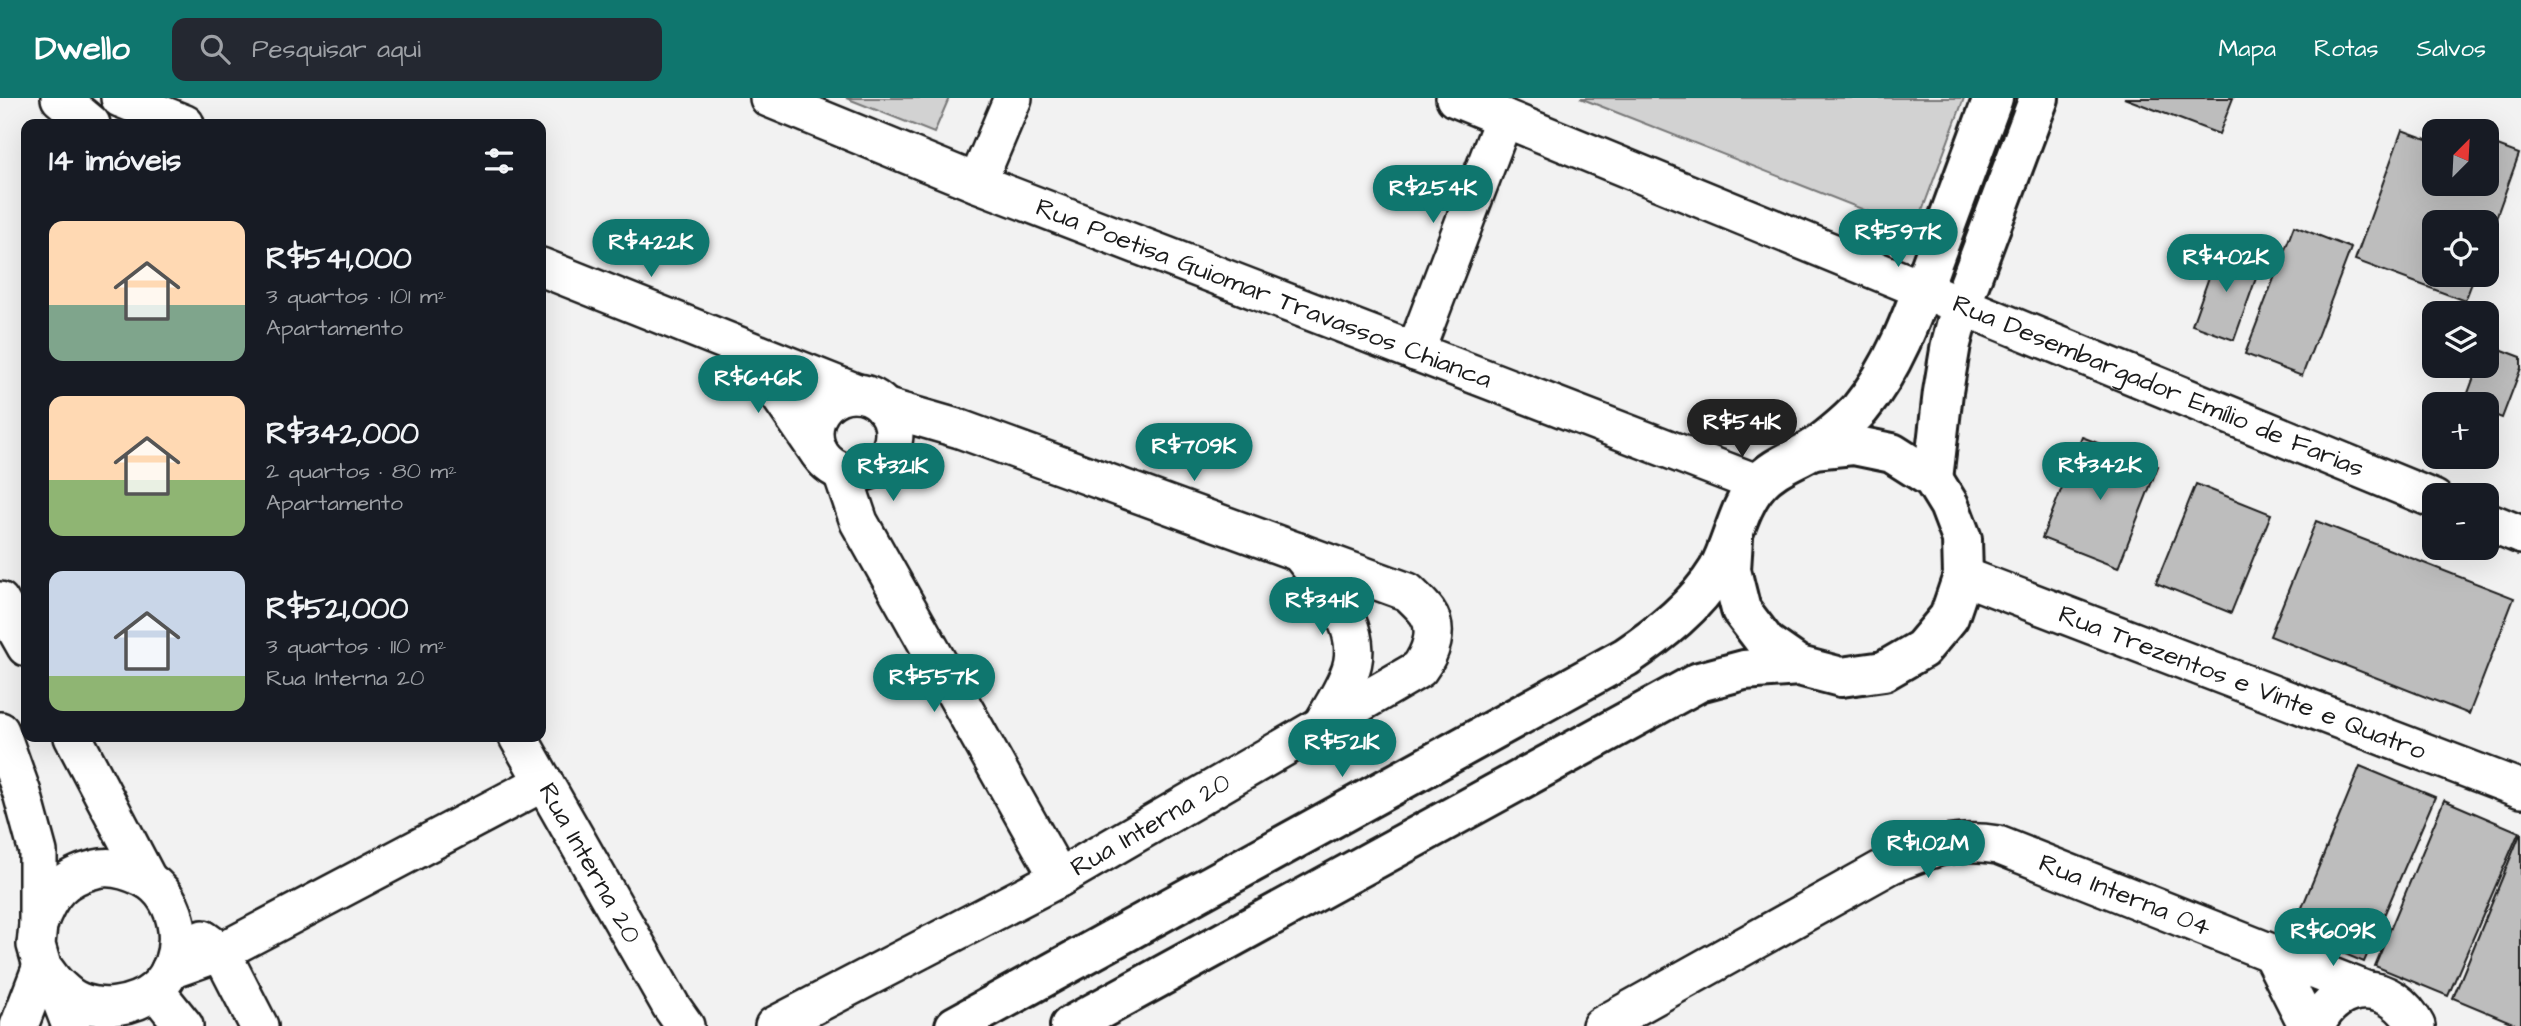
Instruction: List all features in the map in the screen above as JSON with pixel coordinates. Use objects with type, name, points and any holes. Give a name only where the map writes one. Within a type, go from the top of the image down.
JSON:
[{"type":"main road","points":[[954,1026],[1626,657],[1659,634],[1692,602],[1718,570],[1744,506],[1759,484],[1783,463],[1813,449],[1859,410],[1881,379],[1904,335],[1922,291],[1993,98]]},
{"type":"main road","points":[[1933,479],[1943,392],[1961,306],[2039,98]]},
{"type":"main road","points":[[1070,1026],[1699,682],[1744,670],[1799,666],[1841,677],[1884,671],[1922,649],[1949,617],[1963,576],[1962,539],[1949,505],[1933,479],[1892,453],[1853,445],[1813,449]]},
{"type":"main road","points":[[1734,530],[1731,570],[1741,610],[1766,643],[1799,666]]},
{"type":"street","points":[[60,98],[85,119]]},
{"type":"street","points":[[120,98],[172,119]]},
{"type":"street","name":"Rua Poetisa Guiomar Travassos Chianca","points":[[769,98],[977,183],[1759,484]]},
{"type":"street","points":[[977,183],[1013,98]]},
{"type":"street","name":"Rua Desembargador Emílio de Farias","points":[[1455,98],[2422,494]]},
{"type":"street","points":[[1415,352],[1504,118]]},
{"type":"street","points":[[546,269],[871,400],[960,429],[1299,552],[1341,608],[1355,640],[1350,674],[1322,725]]},
{"type":"street","points":[[740,345],[772,386],[856,461]]},
{"type":"street","points":[[843,394],[871,400],[894,425],[895,438],[856,461],[814,432],[820,411],[843,394]]},
{"type":"street","points":[[856,461],[926,437],[960,429]]},
{"type":"street","name":"Rua Interna 20","points":[[856,461],[859,522],[1059,878]]},
{"type":"street","points":[[2499,526],[2521,535]]},
{"type":"street","name":"Rua Interna 20","points":[[774,1026],[1059,878],[1419,670],[1429,655],[1434,632],[1429,614],[1408,592],[1299,552]]},
{"type":"street","name":"Rua Trezentos e Vinte e Quatro","points":[[1963,576],[2521,789]]},
{"type":"street","points":[[0,731],[22,793],[38,852],[36,946],[71,1026]]},
{"type":"street","points":[[76,742],[148,880],[166,898],[176,920],[178,946],[134,1004]]},
{"type":"street","name":"Rua Interna 20","points":[[521,742],[671,1006],[685,1026]]},
{"type":"street","points":[[134,1004],[222,952],[544,782]]},
{"type":"street","name":"Rua Interna 04","points":[[1601,1026],[1890,865],[1933,847],[1974,841],[1998,845],[2272,955],[2365,990],[2390,996],[2408,1010],[2416,1026]]},
{"type":"street","points":[[38,925],[46,903],[61,885],[80,873],[103,867],[127,870],[148,880]]},
{"type":"street","points":[[176,920],[222,952],[259,1026]]},
{"type":"street","points":[[2272,955],[2308,1026]]},
{"type":"street","points":[[48,974],[76,1000],[134,1004],[184,1026]]},
{"type":"street","points":[[19,1026],[48,974]]},
{"type":"street","points":[[2316,1026],[2322,1011],[2342,996],[2365,990]]},
{"type":"shaded area","points":[[846,98],[949,98],[934,133]]},
{"type":"shaded area","points":[[1580,98],[1964,98],[1915,230]]},
{"type":"building","points":[[2124,98],[2233,98],[2219,134]]},
{"type":"building","points":[[2402,130],[2422,137],[2422,196],[2499,196],[2499,146],[2519,154],[2499,210],[2422,210],[2422,285],[2355,260]]},
{"type":"building","points":[[2294,226],[2351,248],[2302,376],[2245,354]]},
{"type":"building","points":[[2219,249],[2261,264],[2234,340],[2192,325]]},
{"type":"building","points":[[2427,287],[2470,287],[2465,301]]},
{"type":"building","points":[[2499,349],[2521,357],[2521,368],[2502,418],[2499,417],[2499,392],[2468,392],[2474,378],[2499,378]]},
{"type":"building","points":[[2082,437],[2158,466],[2118,568],[2042,538]]},
{"type":"building","points":[[2196,484],[2271,514],[2231,613],[2156,583]]},
{"type":"building","points":[[2316,521],[2514,598],[2469,714],[2270,636]]},
{"type":"building","points":[[2360,766],[2435,797],[2364,962],[2292,932]]},
{"type":"building","points":[[2444,800],[2519,832],[2448,996],[2375,966]]},
{"type":"building","points":[[2521,832],[2521,1026],[2520,1026],[2453,998]]}]
